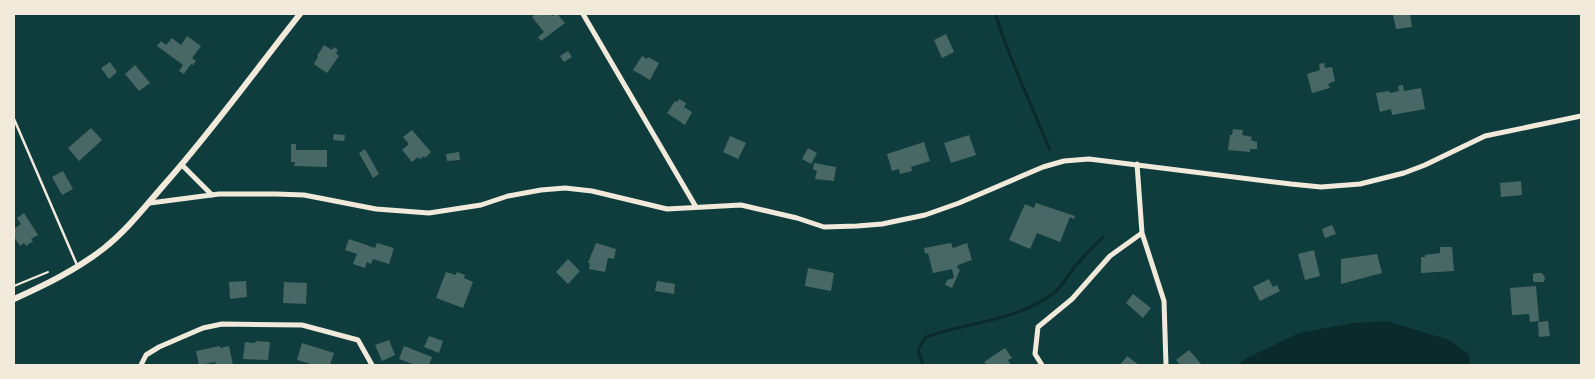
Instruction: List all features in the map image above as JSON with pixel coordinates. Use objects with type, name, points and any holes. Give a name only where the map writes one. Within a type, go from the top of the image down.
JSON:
[{"type":"street","points":[[14,299],[78,266],[103,248],[150,203],[300,14]]},
{"type":"street","points":[[582,14],[696,207]]},
{"type":"street","points":[[150,203],[212,195],[304,195],[376,209],[429,213],[481,205],[508,196],[565,188],[592,191],[667,209],[741,206],[797,218],[824,228],[879,224],[925,214],[959,203],[1043,167],[1064,161],[1089,159],[1322,187],[1360,184],[1411,170],[1485,136],[1581,116]]},
{"type":"street","points":[[1137,164],[1142,233],[1164,301],[1166,365]]},
{"type":"street","points":[[182,165],[212,195]]},
{"type":"street","points":[[1042,365],[1035,354],[1038,327],[1072,299],[1110,256],[1142,233]]},
{"type":"street","points":[[141,365],[146,355],[170,341],[203,328],[222,324],[242,323],[302,325],[358,340],[372,365]]},
{"type":"lane","points":[[14,120],[78,266]]},
{"type":"path","points":[[14,286],[53,270]]},
{"type":"water","points":[[1387,321],[1449,340],[1469,354],[1470,365],[1237,365],[1247,358],[1299,333],[1353,323]]},
{"type":"building","points":[[536,14],[550,14],[552,16],[557,14],[565,23],[541,41],[538,37],[544,32],[532,17]]},
{"type":"building","points":[[1393,14],[1410,14],[1412,27],[1396,29]]},
{"type":"building","points":[[946,34],[954,52],[942,58],[934,40]]},
{"type":"building","points":[[187,36],[201,46],[192,58],[196,61],[193,65],[191,64],[184,74],[179,71],[183,65],[157,46],[161,41],[166,45],[172,38],[181,45]]},
{"type":"building","points":[[324,45],[332,50],[334,47],[338,50],[336,53],[339,56],[327,73],[314,64]]},
{"type":"building","points":[[568,51],[572,57],[564,62],[560,56]]},
{"type":"building","points":[[642,56],[659,63],[650,80],[633,70]]},
{"type":"building","points":[[110,62],[117,72],[109,79],[101,68]]},
{"type":"building","points":[[1324,63],[1325,68],[1332,67],[1335,81],[1328,84],[1330,88],[1312,93],[1307,74],[1320,70],[1319,64]]},
{"type":"building","points":[[135,65],[150,83],[139,91],[125,74]]},
{"type":"building","points":[[1403,85],[1404,91],[1421,88],[1425,109],[1392,115],[1391,109],[1380,112],[1376,93],[1399,91],[1398,86]]},
{"type":"building","points":[[679,99],[686,103],[684,107],[692,112],[685,125],[667,113],[675,101],[677,102]]},
{"type":"building","points":[[91,128],[102,140],[79,161],[68,148]]},
{"type":"building","points":[[1233,129],[1243,130],[1242,135],[1252,137],[1251,140],[1257,142],[1257,149],[1250,149],[1250,152],[1228,150],[1230,135],[1232,135]]},
{"type":"building","points":[[412,130],[431,152],[425,158],[424,156],[420,159],[418,157],[412,162],[402,150],[409,144],[403,137]]},
{"type":"building","points":[[334,134],[345,135],[344,141],[333,140]]},
{"type":"building","points":[[969,135],[976,155],[951,163],[944,143]]},
{"type":"building","points":[[730,136],[746,143],[738,159],[723,152]]},
{"type":"building","points":[[924,142],[930,161],[911,167],[912,171],[900,174],[899,169],[892,171],[887,154]]},
{"type":"building","points":[[291,144],[296,144],[296,150],[327,150],[327,167],[294,166],[295,162],[291,162]]},
{"type":"building","points":[[808,148],[817,153],[811,164],[802,159]]},
{"type":"building","points":[[365,149],[379,174],[373,178],[359,153]]},
{"type":"building","points":[[459,152],[460,160],[447,161],[446,154]]},
{"type":"building","points":[[814,163],[836,167],[834,181],[815,179],[817,170],[813,170]]},
{"type":"building","points":[[63,171],[73,189],[62,195],[52,177]]},
{"type":"building","points":[[1521,181],[1522,195],[1501,197],[1500,183]]},
{"type":"building","points":[[1036,203],[1075,216],[1074,219],[1070,217],[1060,242],[1037,233],[1030,249],[1009,240],[1025,204],[1034,208]]},
{"type":"building","points":[[24,213],[38,235],[31,239],[33,241],[26,246],[24,243],[20,246],[14,237],[14,229],[21,224],[17,218]]},
{"type":"building","points":[[1332,225],[1336,234],[1325,238],[1322,229]]},
{"type":"building","points":[[349,239],[375,248],[377,243],[394,248],[389,264],[373,259],[371,264],[367,262],[365,268],[353,264],[357,254],[345,250]]},
{"type":"building","points":[[596,243],[616,249],[614,259],[608,258],[605,272],[589,269],[590,263],[588,263]]},
{"type":"building","points":[[951,243],[953,248],[967,243],[972,260],[958,265],[957,268],[960,270],[952,288],[945,285],[947,280],[954,278],[952,269],[933,273],[928,253],[925,254],[924,248]]},
{"type":"building","points":[[1440,247],[1452,247],[1454,271],[1421,273],[1421,257],[1440,253]]},
{"type":"building","points":[[1314,250],[1320,276],[1305,280],[1298,254]]},
{"type":"building","points":[[1377,254],[1382,273],[1341,284],[1341,259]]},
{"type":"building","points":[[568,259],[580,271],[568,284],[556,272]]},
{"type":"building","points":[[808,268],[834,273],[831,291],[805,286]]},
{"type":"building","points":[[446,272],[456,275],[457,272],[465,275],[464,278],[473,282],[463,308],[436,298]]},
{"type":"building","points":[[1542,273],[1545,278],[1544,282],[1533,282],[1533,274]]},
{"type":"building","points":[[1269,279],[1273,287],[1277,285],[1280,291],[1260,301],[1253,287]]},
{"type":"building","points":[[246,281],[247,297],[230,299],[229,282]]},
{"type":"building","points":[[657,281],[675,284],[674,294],[655,291]]},
{"type":"building","points":[[284,282],[307,283],[306,304],[283,303]]},
{"type":"building","points":[[1536,286],[1539,321],[1530,322],[1529,314],[1512,315],[1510,288]]},
{"type":"building","points":[[1133,294],[1151,308],[1143,318],[1126,303]]},
{"type":"building","points":[[1548,321],[1550,336],[1539,337],[1538,322]]},
{"type":"building","points":[[429,336],[443,341],[439,353],[424,347]]},
{"type":"building","points":[[389,340],[395,355],[382,361],[375,345]]},
{"type":"building","points":[[256,341],[270,342],[268,360],[243,359],[245,342],[255,343]]},
{"type":"building","points":[[302,343],[334,353],[330,365],[314,365],[297,360]]},
{"type":"building","points":[[220,346],[220,348],[229,346],[233,365],[216,365],[215,362],[199,365],[196,351]]},
{"type":"building","points":[[404,346],[432,357],[429,365],[415,365],[399,359]]},
{"type":"building","points":[[1005,348],[1012,358],[1008,360],[1011,365],[987,365],[984,362]]},
{"type":"building","points":[[1189,350],[1202,365],[1180,365],[1176,360]]},
{"type":"building","points":[[1127,356],[1139,365],[1120,365]]},
{"type":"waterway","points":[[995,14],[1011,58],[1050,150]]},
{"type":"waterway","points":[[923,365],[918,350],[926,337],[1009,315],[1040,302],[1058,289],[1076,265],[1103,237]]}]
